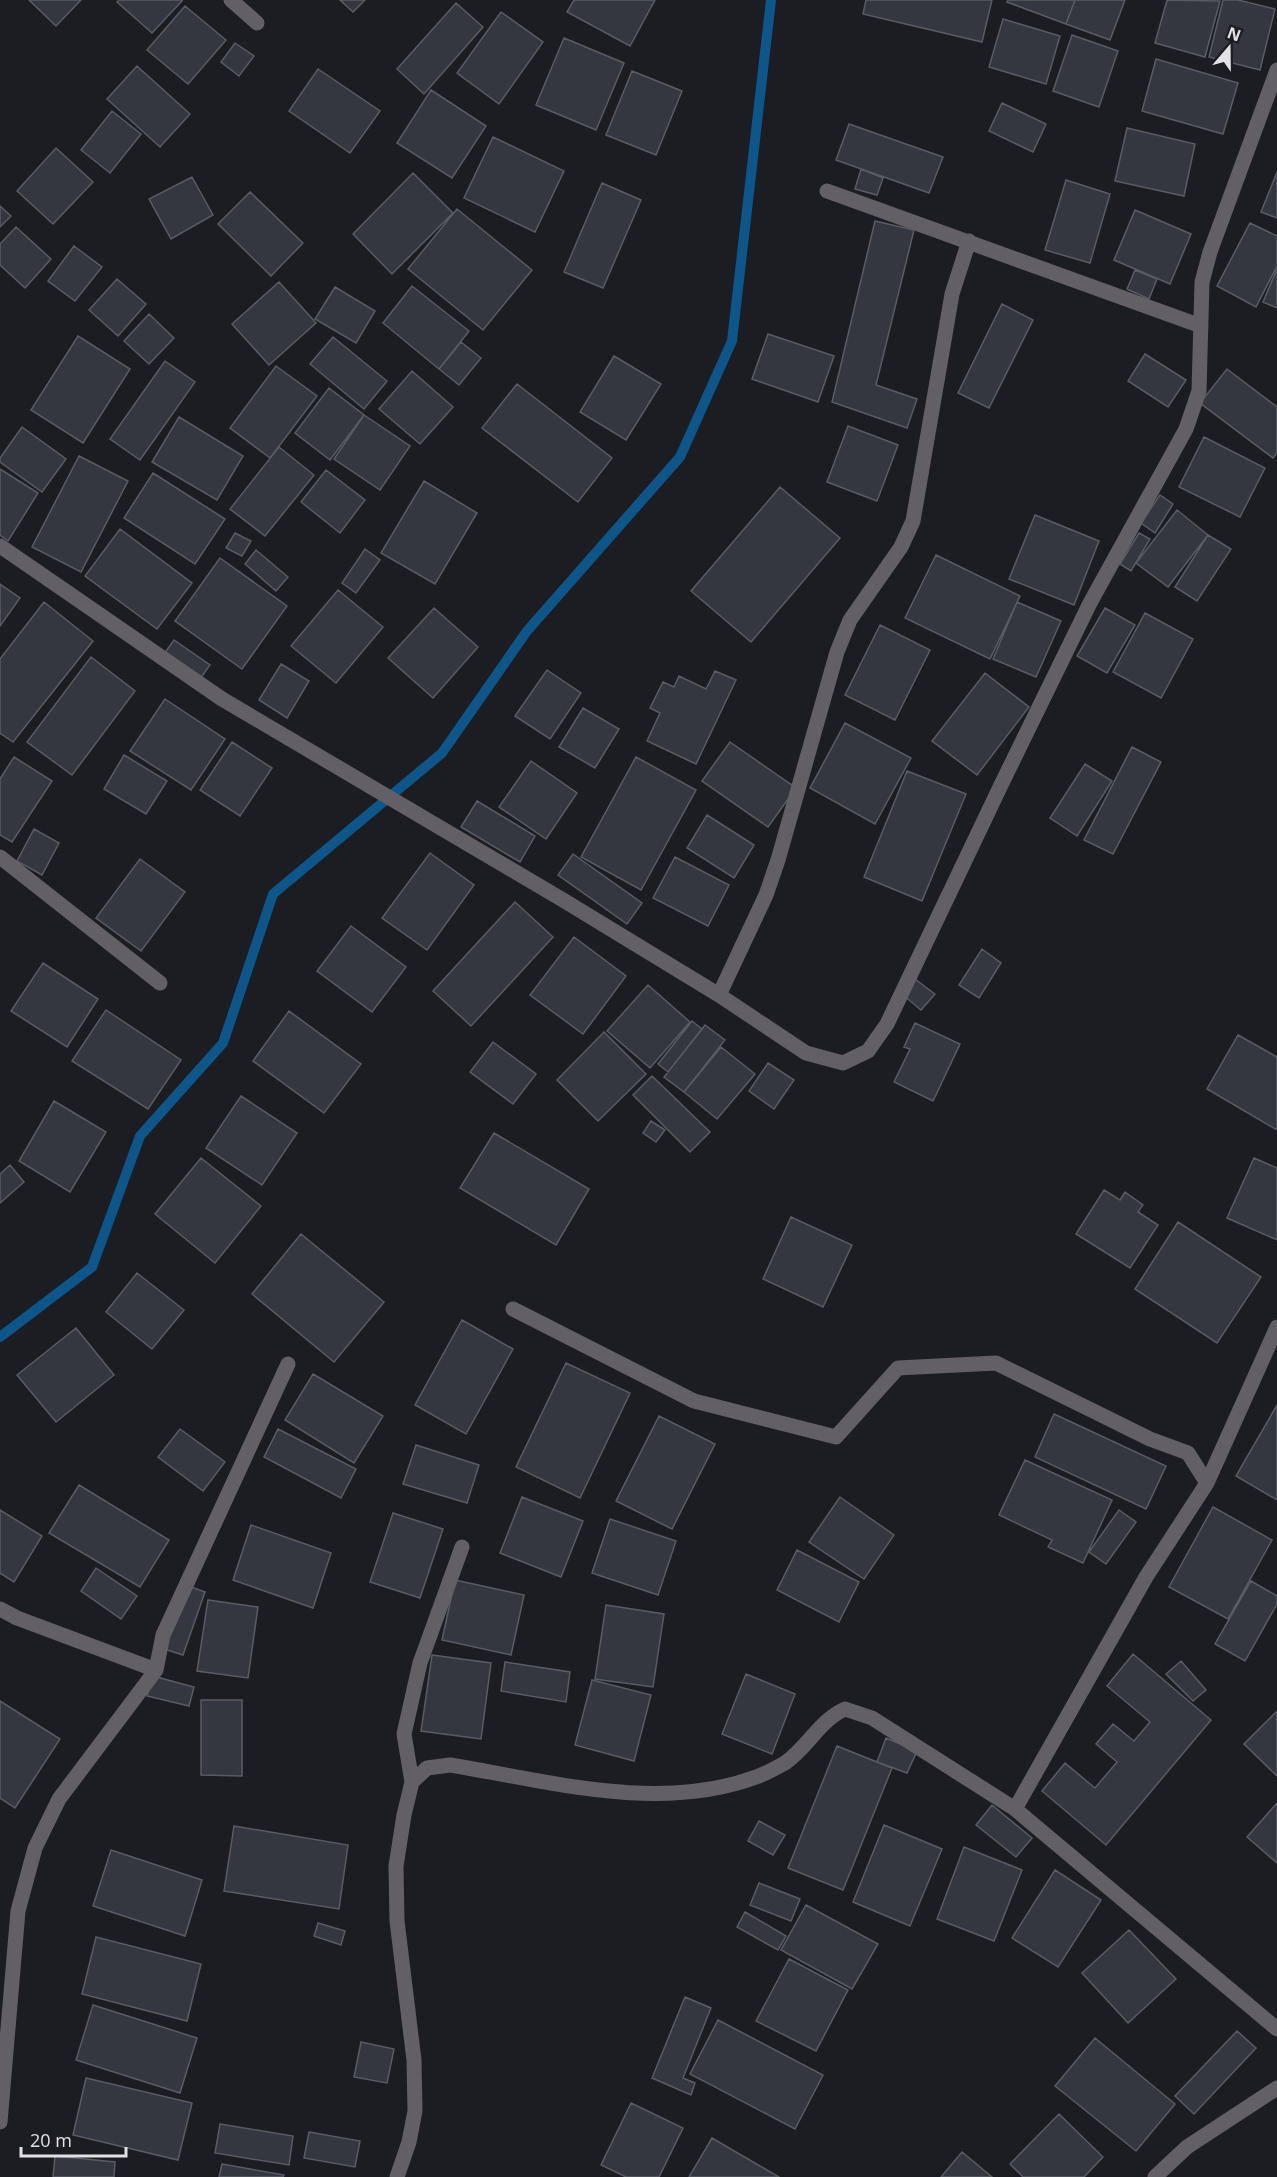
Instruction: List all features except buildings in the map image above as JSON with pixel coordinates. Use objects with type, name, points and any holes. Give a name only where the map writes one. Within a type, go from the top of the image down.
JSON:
[{"type":"street","points":[[231,0],[257,23]]},
{"type":"street","points":[[0,546],[222,699],[563,900],[719,995],[806,1053],[843,1062],[868,1051],[887,1024],[1000,785],[1090,603],[1186,429],[1199,391],[1202,282],[1210,252],[1277,70]]},
{"type":"street","points":[[827,191],[969,240],[1201,326]]},
{"type":"street","points":[[719,995],[769,886],[837,652],[850,620],[901,547],[913,521],[952,294],[969,240]]},
{"type":"street","points":[[0,857],[160,983]]},
{"type":"street","points":[[513,1309],[694,1401],[836,1437],[898,1368],[996,1364],[1150,1439],[1188,1453],[1207,1483]]},
{"type":"street","points":[[1015,1809],[1146,1577],[1207,1483],[1277,1327]]},
{"type":"street","points":[[0,2122],[18,1911],[35,1848],[59,1799],[156,1670],[163,1635],[288,1364]]},
{"type":"street","points":[[397,2177],[409,2142],[415,2111],[414,2060],[396,1910],[396,1866],[412,1782],[404,1734],[420,1663],[462,1547]]},
{"type":"street","points":[[0,1609],[17,1618],[156,1670]]},
{"type":"street","points":[[412,1782],[427,1768],[450,1765],[605,1791],[658,1793],[711,1789],[756,1777],[786,1762],[834,1713],[845,1709],[872,1718],[1015,1809],[1277,2029]]},
{"type":"street","points":[[1155,2177],[1187,2147],[1277,2088]]},
{"type":"waterway","points":[[0,1337],[92,1267],[140,1136],[223,1043],[273,894],[442,753],[527,631],[680,457],[732,341],[771,0]]}]
